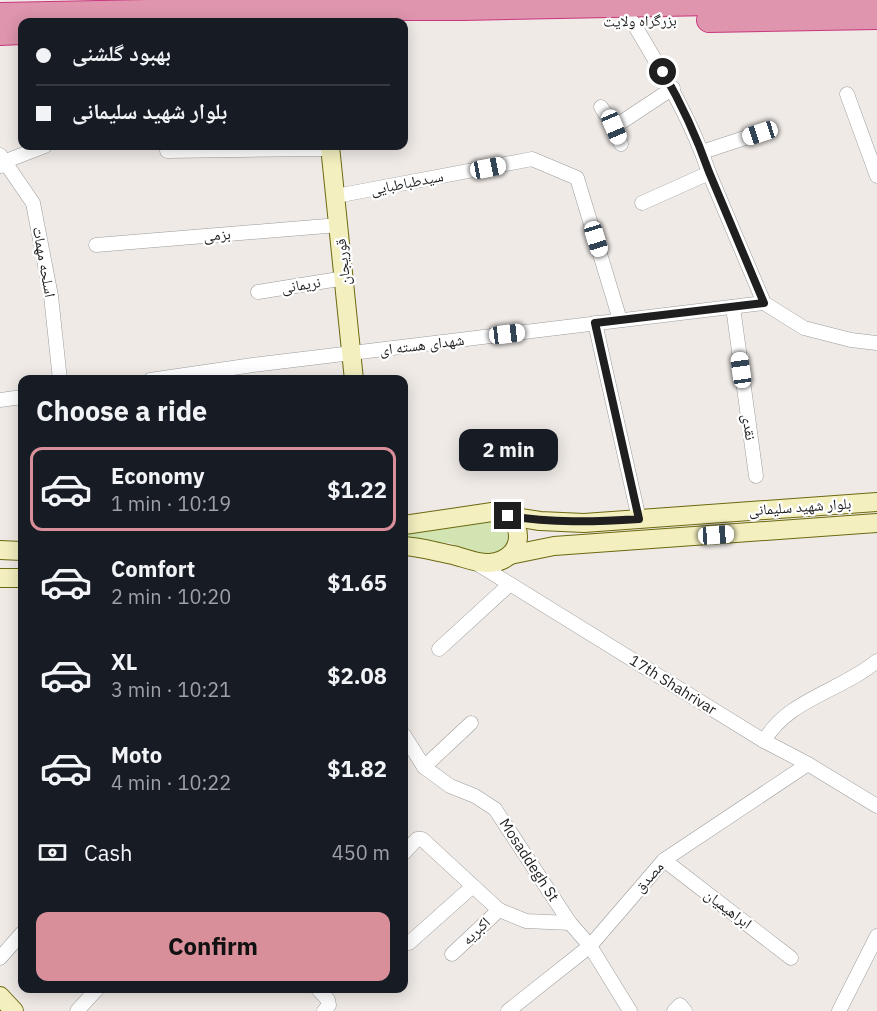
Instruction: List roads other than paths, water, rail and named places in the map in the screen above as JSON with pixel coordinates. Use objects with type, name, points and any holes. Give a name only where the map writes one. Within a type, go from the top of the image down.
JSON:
[{"type":"highway","name":"بزرگراه ولایت","points":[[408,25],[754,1],[872,0]]},
{"type":"highway","name":"بزرگراه ولایت","points":[[0,15],[260,10],[289,4],[622,9],[877,17]]},
{"type":"highway","points":[[0,33],[18,32]]},
{"type":"main road","name":"قوریجان","points":[[328,150],[336,196],[354,375]]},
{"type":"main road","name":"بلوار شهید سلیمانی","points":[[408,524],[492,512],[540,521],[584,523],[877,502]]},
{"type":"main road","points":[[408,516],[426,521]]},
{"type":"main road","points":[[508,516],[518,531],[516,548],[510,555]]},
{"type":"main road","name":"بلوار شهید سلیمانی","points":[[439,554],[488,563],[503,560],[510,555],[554,546],[877,523]]},
{"type":"main road","points":[[408,546],[419,547],[439,554]]},
{"type":"main road","points":[[0,550],[18,550]]},
{"type":"main road","points":[[408,556],[439,554]]},
{"type":"main road","points":[[0,578],[18,578]]},
{"type":"main road","points":[[0,996],[14,1011]]},
{"type":"street","points":[[622,9],[673,88],[764,303],[804,328],[850,340],[877,343]]},
{"type":"street","points":[[614,127],[673,88]]},
{"type":"street","points":[[847,94],[877,176]]},
{"type":"street","points":[[601,107],[614,127],[621,144]]},
{"type":"street","points":[[702,152],[760,133]]},
{"type":"street","points":[[2,161],[34,150]]},
{"type":"street","points":[[167,151],[199,150]]},
{"type":"street","name":"سیدطباطبایی","points":[[336,196],[532,159],[577,178],[620,320]]},
{"type":"street","name":"اسلحه مهمات","points":[[2,161],[33,203],[51,296],[59,375]]},
{"type":"street","points":[[642,203],[709,172]]},
{"type":"street","name":"بزمی","points":[[96,245],[339,225]]},
{"type":"street","name":"نریمانی","points":[[258,292],[345,278]]},
{"type":"street","name":"شهدای هسته ای","points":[[188,375],[764,303]]},
{"type":"street","name":"نقدی","points":[[733,306],[756,476]]},
{"type":"street","points":[[595,323],[639,519]]},
{"type":"street","points":[[0,400],[18,398]]},
{"type":"street","name":"17th Shahrivar","points":[[471,560],[764,741],[808,764],[877,806]]},
{"type":"street","points":[[439,648],[510,584]]},
{"type":"street","points":[[764,741],[772,727],[795,708],[862,673],[877,661]]},
{"type":"street","points":[[424,767],[471,723]]},
{"type":"street","name":"Mosaddegh St","points":[[408,741],[424,767],[450,786],[475,796],[495,809],[570,923],[590,946],[630,1011]]},
{"type":"street","name":"مصدق","points":[[508,1011],[590,946],[664,860],[808,764]]},
{"type":"street","points":[[408,849],[417,839],[422,839],[499,910]]},
{"type":"street","name":"ابراهیمیان","points":[[664,860],[792,958]]},
{"type":"street","points":[[409,943],[473,886]]},
{"type":"street","name":"اکبریه","points":[[452,954],[499,910],[526,921],[570,923]]},
{"type":"street","points":[[839,1011],[877,936]]},
{"type":"street","points":[[0,958],[18,938]]},
{"type":"street","points":[[77,1011],[93,993]]},
{"type":"street","points":[[322,993],[330,1005],[324,1011]]},
{"type":"street","points":[[674,1011],[680,1005],[685,1011]]}]
